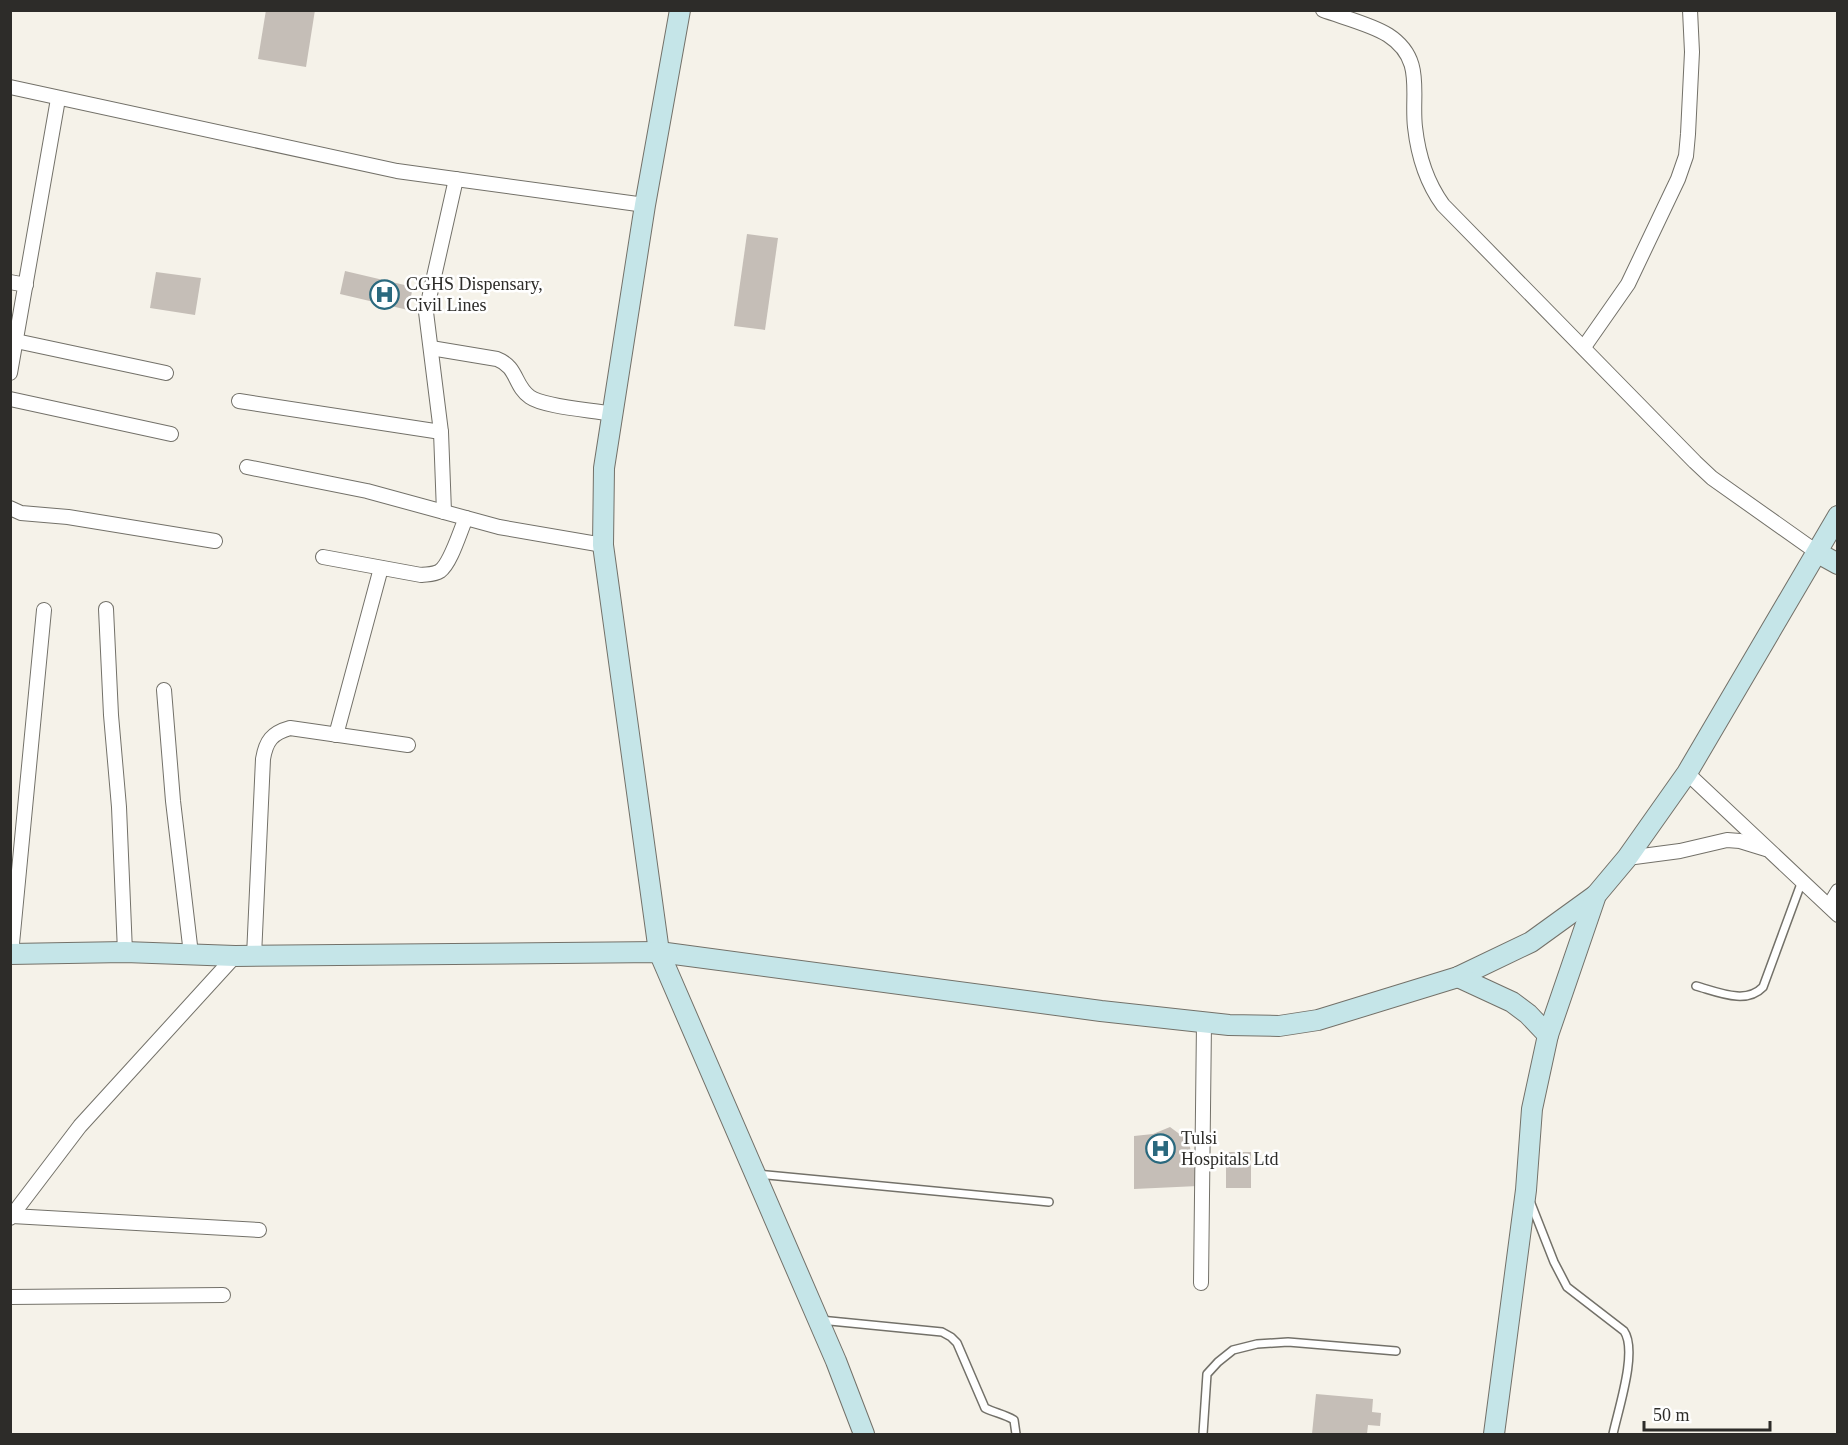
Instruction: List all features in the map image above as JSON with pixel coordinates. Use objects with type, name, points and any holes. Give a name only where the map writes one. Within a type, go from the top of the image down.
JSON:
[{"type":"street","points":[[680,10],[645,205],[604,468],[603,545],[659,952],[818,1320],[864,1434]]},
{"type":"street","points":[[1323,10],[1387,34],[1407,55],[1415,74],[1415,127],[1424,167],[1434,192],[1443,205],[1712,478],[1818,553],[1838,564]]},
{"type":"street","points":[[1584,347],[1628,284],[1678,179],[1686,156],[1692,52],[1690,10]]},
{"type":"street","points":[[10,87],[397,171],[645,205]]},
{"type":"street","points":[[10,373],[58,99]]},
{"type":"street","points":[[444,512],[441,432],[426,312],[456,179]]},
{"type":"street","points":[[10,282],[26,285]]},
{"type":"street","points":[[16,341],[166,373]]},
{"type":"street","points":[[431,348],[497,359],[511,368],[522,389],[534,399],[612,414]]},
{"type":"street","points":[[10,399],[171,434]]},
{"type":"street","points":[[239,401],[441,432]]},
{"type":"street","points":[[247,467],[367,491],[499,527],[603,545]]},
{"type":"street","points":[[10,508],[21,513],[68,517],[215,540]]},
{"type":"street","points":[[44,610],[11,954],[125,952],[245,956],[659,952],[1089,1010],[1204,1022],[1279,1026],[1318,1020],[1458,977],[1531,942],[1596,895],[1627,858],[1687,773],[1838,516]]},
{"type":"street","points":[[323,557],[421,575],[434,573],[442,570],[466,518]]},
{"type":"street","points":[[336,735],[381,568]]},
{"type":"street","points":[[106,609],[111,715],[119,807],[125,952]]},
{"type":"street","points":[[164,690],[173,801],[191,954]]},
{"type":"street","points":[[11,1217],[80,1126],[245,956],[262,759],[270,738],[277,732],[290,728],[408,746]]},
{"type":"street","points":[[1687,773],[1833,911]]},
{"type":"street","points":[[1627,858],[1680,851],[1727,840],[1740,841],[1768,849]]},
{"type":"street","points":[[1833,911],[1838,891]]},
{"type":"street","points":[[1494,1434],[1526,1190],[1532,1109],[1548,1035],[1596,895]]},
{"type":"street","points":[[1458,977],[1512,1002],[1528,1014],[1548,1035]]},
{"type":"street","points":[[1201,1283],[1204,1022]]},
{"type":"street","points":[[11,1217],[259,1230]]},
{"type":"street","points":[[10,1297],[223,1295]]},
{"type":"lane","points":[[1696,986],[1740,997],[1757,994],[1763,987],[1802,881]]},
{"type":"lane","points":[[755,1174],[1049,1202]]},
{"type":"lane","points":[[1526,1190],[1563,1282],[1624,1331],[1628,1337],[1630,1347],[1628,1362],[1613,1434]]},
{"type":"lane","points":[[818,1320],[942,1332],[951,1337],[957,1344],[985,1408],[1014,1420],[1016,1434]]},
{"type":"lane","points":[[1203,1434],[1207,1374],[1233,1350],[1257,1344],[1288,1342],[1396,1351]]},
{"type":"building","points":[[266,10],[315,10],[306,67],[258,59]]},
{"type":"building","points":[[747,234],[778,238],[765,330],[734,326]]},
{"type":"building","points":[[345,271],[413,287],[408,310],[340,294]]},
{"type":"building","points":[[156,272],[201,278],[195,315],[150,308]]},
{"type":"building","points":[[1170,1127],[1189,1141],[1191,1153],[1197,1152],[1198,1186],[1134,1189],[1134,1136],[1153,1134]]},
{"type":"building","points":[[1226,1152],[1251,1152],[1251,1188],[1226,1188]]},
{"type":"building","points":[[1316,1394],[1373,1399],[1372,1412],[1381,1413],[1380,1426],[1368,1425],[1367,1434],[1312,1434]]},
{"type":"place","name":"CGHS Dispensary, Civil Lines","points":[[385,294]]},
{"type":"place","name":"Tulsi Hospitals Ltd","points":[[1160,1148]]}]
